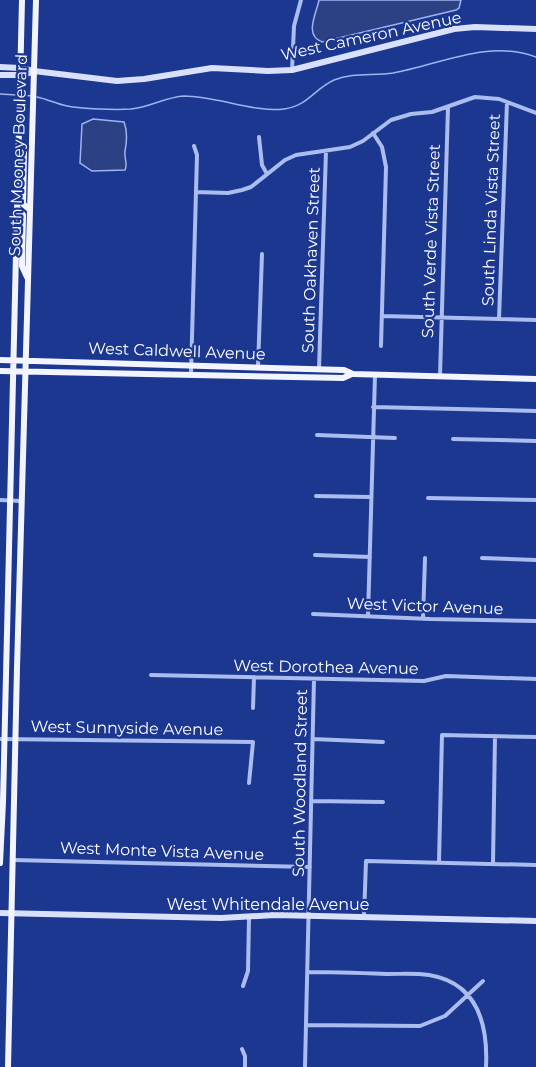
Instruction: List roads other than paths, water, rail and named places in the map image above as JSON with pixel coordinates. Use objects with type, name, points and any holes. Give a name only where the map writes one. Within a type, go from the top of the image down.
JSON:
[{"type":"main road","name":"South Mooney Boulevard","points":[[0,863],[3,671],[10,501],[22,0]]},
{"type":"main road","name":"South Mooney Boulevard","points":[[8,1067],[36,0]]},
{"type":"main road","points":[[19,138],[24,153],[23,204],[29,209]]},
{"type":"main road","points":[[18,209],[23,214],[22,266],[28,278]]},
{"type":"main road","name":"West Caldwell Avenue","points":[[0,360],[319,369],[344,370],[353,374],[536,379]]},
{"type":"main road","points":[[270,376],[281,373],[315,374],[319,369]]},
{"type":"main road","name":"West Caldwell Avenue","points":[[0,372],[343,378],[353,374]]},
{"type":"street","points":[[292,70],[294,26],[301,0]]},
{"type":"street","name":"West Cameron Avenue","points":[[0,67],[121,81],[203,69],[292,70],[454,29],[475,27],[536,29]]},
{"type":"street","name":"West Cameron Avenue","points":[[0,75],[20,75],[34,71]]},
{"type":"street","points":[[196,192],[236,192],[251,187],[285,160],[296,155],[350,147],[391,120],[411,114],[432,112],[481,97],[507,102],[536,113]]},
{"type":"street","name":"South Linda Vista Street","points":[[499,319],[507,102]]},
{"type":"street","name":"South Verde Vista Street","points":[[440,376],[447,107]]},
{"type":"street","points":[[373,133],[382,147],[386,167],[381,346]]},
{"type":"street","points":[[259,137],[262,165],[267,174]]},
{"type":"street","points":[[191,374],[197,155],[194,146]]},
{"type":"street","name":"South Oakhaven Street","points":[[319,369],[326,151]]},
{"type":"street","points":[[258,367],[262,254]]},
{"type":"street","points":[[382,316],[536,320]]},
{"type":"street","points":[[368,616],[375,375]]},
{"type":"street","points":[[373,407],[536,411]]},
{"type":"street","points":[[317,435],[395,438]]},
{"type":"street","points":[[453,440],[536,441]]},
{"type":"street","points":[[316,496],[370,497]]},
{"type":"street","points":[[428,498],[536,500]]},
{"type":"street","points":[[0,500],[22,501]]},
{"type":"street","points":[[315,555],[369,557]]},
{"type":"street","points":[[423,618],[425,558]]},
{"type":"street","points":[[482,558],[536,560]]},
{"type":"street","name":"West Victor Avenue","points":[[314,614],[536,621]]},
{"type":"street","name":"West Dorothea Avenue","points":[[151,675],[424,681],[446,676],[536,679]]},
{"type":"street","points":[[253,708],[254,677]]},
{"type":"street","name":"South Woodland Street","points":[[305,1067],[314,679]]},
{"type":"street","points":[[439,862],[442,735],[536,737]]},
{"type":"street","points":[[493,864],[495,736]]},
{"type":"street","name":"West Sunnyside Avenue","points":[[2,739],[253,742],[249,783]]},
{"type":"street","points":[[314,739],[383,742]]},
{"type":"street","points":[[312,801],[382,802]]},
{"type":"street","name":"West Monte Vista Avenue","points":[[13,860],[310,867]]},
{"type":"street","points":[[364,918],[366,861],[536,865]]},
{"type":"street","name":"West Whitendale Avenue","points":[[0,913],[249,918],[275,915],[536,921]]},
{"type":"street","points":[[243,986],[248,970],[249,918]]},
{"type":"street","points":[[308,972],[428,975],[452,983],[468,996],[479,1012],[485,1029],[486,1067]]},
{"type":"street","points":[[306,1025],[420,1026],[445,1016],[483,981]]},
{"type":"street","points":[[242,1049],[245,1056],[245,1067]]},
{"type":"water","points":[[319,0],[461,0],[456,10],[322,42],[317,39],[312,30]]},
{"type":"water","points":[[93,119],[124,122],[127,136],[125,170],[92,171],[80,163],[82,124]]},
{"type":"waterway","points":[[37,97],[81,108],[131,109],[184,96],[273,110],[299,104],[327,84],[348,76],[393,73],[482,52],[518,52],[536,57]]},
{"type":"waterway","points":[[0,94],[17,95]]},
{"type":"waterway","points":[[22,95],[32,96]]}]
